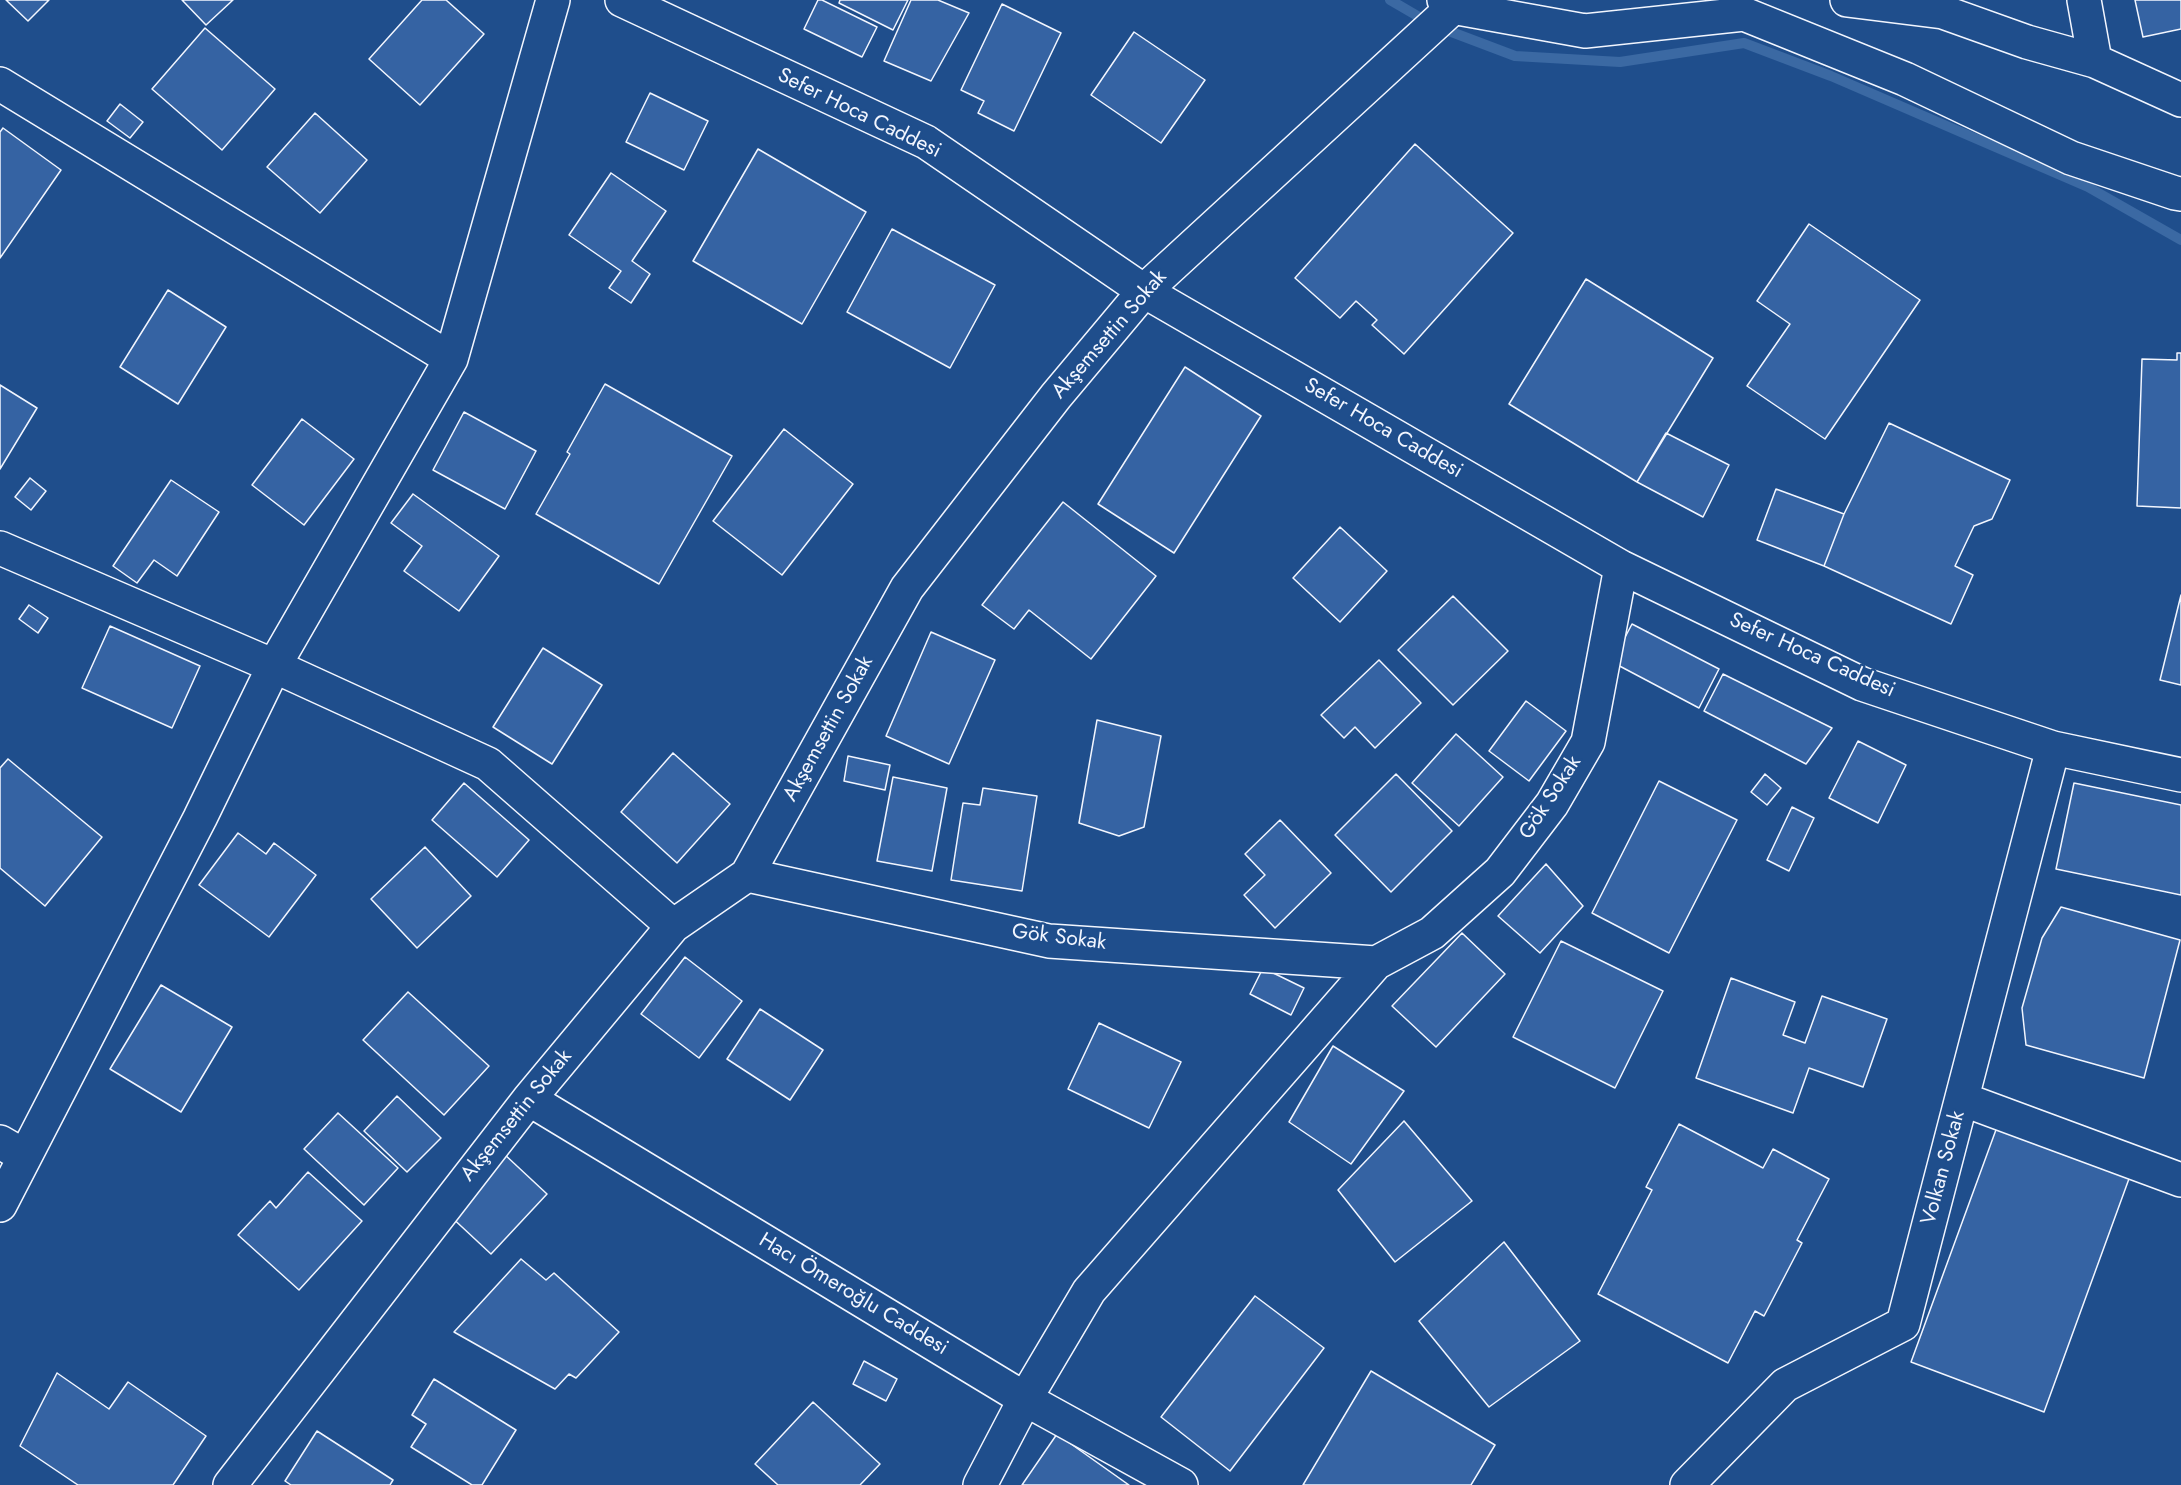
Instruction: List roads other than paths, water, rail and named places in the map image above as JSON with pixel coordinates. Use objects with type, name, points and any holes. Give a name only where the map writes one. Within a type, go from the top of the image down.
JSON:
[{"type":"street","points":[[0,1205],[12,1149],[200,818],[274,666],[451,359],[553,0]]},
{"type":"street","name":"Sefer Hoca Caddesi","points":[[622,0],[926,142],[1144,291],[1621,567],[1862,684],[2053,748],[2181,775]]},
{"type":"street","points":[[1847,0],[1943,12],[2027,42],[2095,61],[2181,100]]},
{"type":"street","points":[[2084,0],[2095,61]]},
{"type":"street","points":[[1452,2],[1585,31],[1752,7],[2071,158],[2181,194]]},
{"type":"street","name":"Akşemsettin Sokak","points":[[236,1483],[529,1099],[674,926],[747,876],[907,588],[1056,396],[1144,291],[1452,2]]},
{"type":"street","points":[[0,84],[451,359]]},
{"type":"street","points":[[0,548],[274,666],[488,764],[674,926]]},
{"type":"street","name":"Gök Sokak","points":[[980,1485],[1025,1399],[1089,1291],[1376,963],[1432,933],[1500,872],[1552,804],[1588,742],[1621,567]]},
{"type":"street","name":"Volkan Sokak","points":[[1687,1485],[1785,1385],[1903,1324],[2053,748]]},
{"type":"street","name":"Gök Sokak","points":[[747,876],[1049,941],[1376,963]]},
{"type":"street","name":"Hacı Ömeroğlu Caddesi","points":[[529,1099],[1025,1399],[1181,1485]]},
{"type":"street","points":[[1962,1099],[2181,1180]]},
{"type":"waterway","points":[[1390,0],[1433,25],[1515,56],[1620,62],[1744,43],[1831,76],[2088,187],[2181,240]]}]
